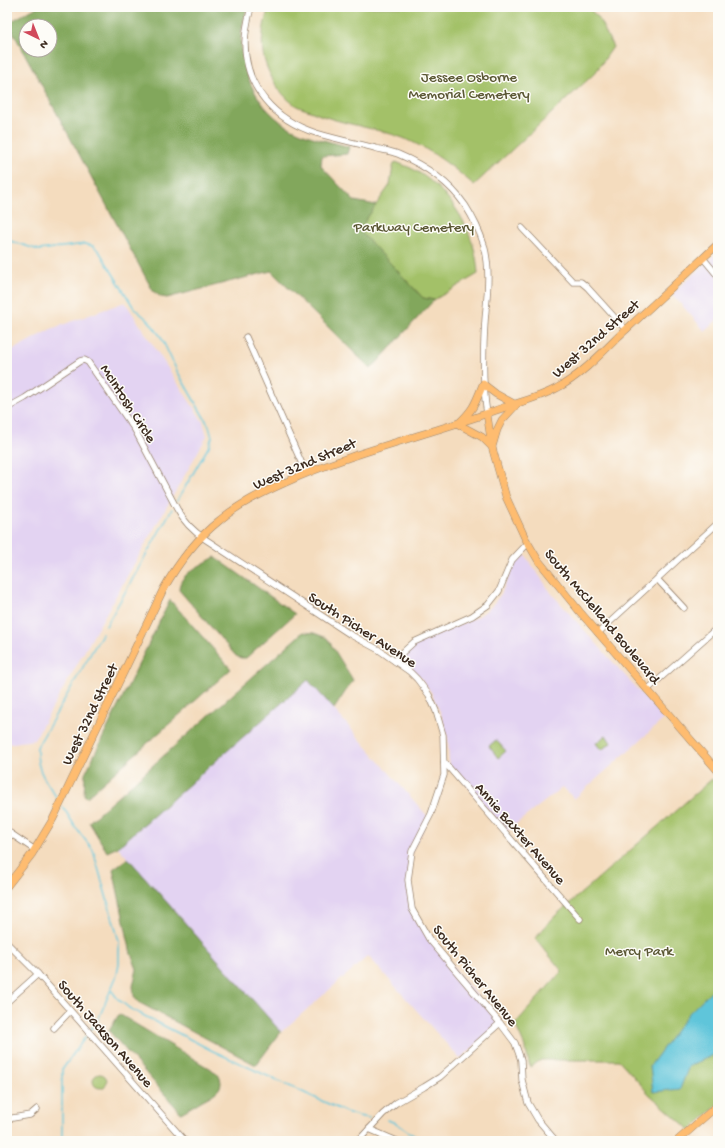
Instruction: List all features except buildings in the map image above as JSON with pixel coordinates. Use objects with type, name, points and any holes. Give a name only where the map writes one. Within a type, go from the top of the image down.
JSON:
[{"type":"main road","name":"West 32nd Street","points":[[7,886],[35,850],[53,819],[163,590],[181,561],[201,537],[220,519],[246,501],[306,473],[374,448],[458,424],[516,405],[559,388],[576,376],[718,244]]},
{"type":"main road","points":[[483,384],[496,394],[516,405],[502,420],[497,430],[492,448],[482,437],[458,424],[469,414],[476,404],[483,384]]},
{"type":"main road","name":"South McClelland Boulevard","points":[[487,414],[492,448],[506,497],[528,543],[538,560],[554,582],[718,772]]},
{"type":"main road","points":[[677,1141],[718,1105]]},
{"type":"street","points":[[251,7],[247,22],[245,43],[252,77],[260,94],[281,117],[294,125],[316,133],[398,154],[428,169],[456,193],[467,208],[484,245],[488,274],[483,384],[487,414]]},
{"type":"street","points":[[522,228],[573,282],[581,282],[587,287],[626,330]]},
{"type":"street","points":[[704,258],[718,276]]},
{"type":"street","points":[[246,337],[306,473]]},
{"type":"street","name":"McIntosh Circle","points":[[7,408],[25,398],[80,361],[84,360],[88,362],[135,430],[182,518],[201,537]]},
{"type":"street","points":[[598,633],[718,523]]},
{"type":"street","name":"South Picher Avenue","points":[[201,537],[351,635],[379,650],[417,679],[429,696],[436,711],[443,735],[444,775],[431,814],[412,851],[408,880],[412,909],[429,939],[500,1023],[515,1044],[521,1060],[522,1080],[528,1103],[538,1120],[556,1141]]},
{"type":"street","points":[[395,662],[414,642],[472,616],[488,606],[499,591],[512,560],[528,543]]},
{"type":"street","points":[[657,579],[684,608]]},
{"type":"street","points":[[648,690],[718,627]]},
{"type":"street","name":"Annie Baxter Avenue","points":[[444,762],[580,919]]},
{"type":"street","points":[[7,831],[35,850]]},
{"type":"street","name":"South Jackson Avenue","points":[[7,943],[38,974],[185,1141]]},
{"type":"street","points":[[7,1002],[38,974]]},
{"type":"street","points":[[54,1028],[70,1011]]},
{"type":"street","points":[[358,1141],[383,1114],[396,1103],[440,1077],[500,1023]]},
{"type":"street","points":[[7,1119],[32,1114],[37,1109]]},
{"type":"street","points":[[369,1128],[397,1141]]},
{"type":"shaded area","points":[[718,252],[718,319],[705,331],[672,294]]},
{"type":"shaded area","points":[[125,302],[203,422],[207,436],[34,740],[7,744],[7,353],[51,329]]},
{"type":"shaded area","points":[[522,553],[525,555],[552,594],[664,719],[574,799],[563,787],[507,831],[449,765],[448,739],[441,714],[431,692],[404,658],[406,652],[415,644],[479,616],[491,607],[501,594],[518,556]]},
{"type":"shaded area","points":[[308,680],[429,818],[412,851],[408,880],[412,909],[429,939],[500,1023],[460,1059],[368,956],[281,1032],[118,847]]},
{"type":"green space","points":[[37,7],[247,7],[241,34],[241,43],[246,71],[257,96],[275,117],[286,125],[311,137],[349,147],[347,154],[322,156],[321,166],[354,201],[376,205],[359,230],[423,298],[434,300],[371,369],[271,271],[167,298],[161,297],[153,291],[27,58],[58,58],[58,18],[18,18],[18,41],[8,23]]},
{"type":"green space","name":"Jessee Osborne Memorial Cemetery","points":[[269,7],[587,7],[598,17],[613,47],[595,73],[474,185],[441,159],[413,142],[392,134],[321,115],[299,107],[291,102],[276,85],[264,60],[262,43],[264,26]]},
{"type":"green space","name":"Parkway Cemetery","points":[[396,162],[418,172],[442,191],[460,216],[473,244],[478,274],[434,300],[423,298],[358,230],[390,185],[393,166]]},
{"type":"green space","points":[[215,557],[295,614],[246,658],[236,656],[179,590],[180,584],[187,574]]},
{"type":"green space","points":[[170,600],[231,669],[87,797],[84,795],[85,774]]},
{"type":"green space","points":[[303,632],[314,633],[327,638],[353,680],[334,709],[308,680],[118,847],[107,852],[89,822]]},
{"type":"green space","points":[[606,735],[611,743],[601,750],[596,743]]},
{"type":"green space","points":[[496,740],[506,751],[498,758],[489,746]]},
{"type":"green space","name":"Mercy Park","points":[[712,779],[718,787],[718,1105],[690,1130],[649,1094],[619,1060],[541,1060],[530,1067],[525,1047],[515,1024],[562,971],[535,938],[555,916]]},
{"type":"green space","points":[[128,858],[281,1032],[256,1065],[138,1002],[134,996],[133,986],[137,969],[131,954],[113,869]]},
{"type":"green space","points":[[119,1014],[217,1073],[221,1083],[218,1090],[211,1096],[181,1113],[109,1031]]},
{"type":"green space","points":[[100,1074],[105,1076],[107,1081],[105,1086],[100,1088],[95,1086],[93,1081],[95,1076]]},
{"type":"water","points":[[718,984],[718,1020],[713,1023],[718,1036],[718,1053],[689,1066],[680,1089],[653,1092],[650,1066],[688,1014]]},
{"type":"waterway","points":[[7,240],[39,250],[85,244],[93,246],[99,251],[134,308],[149,321],[161,337],[177,371],[209,426],[212,437],[209,446],[177,501]]},
{"type":"waterway","points":[[106,626],[172,509]]},
{"type":"waterway","points":[[57,798],[42,774],[38,762],[37,747],[102,634]]},
{"type":"waterway","points":[[63,807],[76,828],[93,850],[119,941],[119,963],[117,975],[98,1020],[91,1029]]},
{"type":"waterway","points":[[111,990],[118,999],[129,1008],[213,1051],[346,1112],[369,1118]]},
{"type":"waterway","points":[[62,1141],[62,1070],[86,1036]]},
{"type":"waterway","points":[[387,1120],[396,1123],[422,1141]]}]
